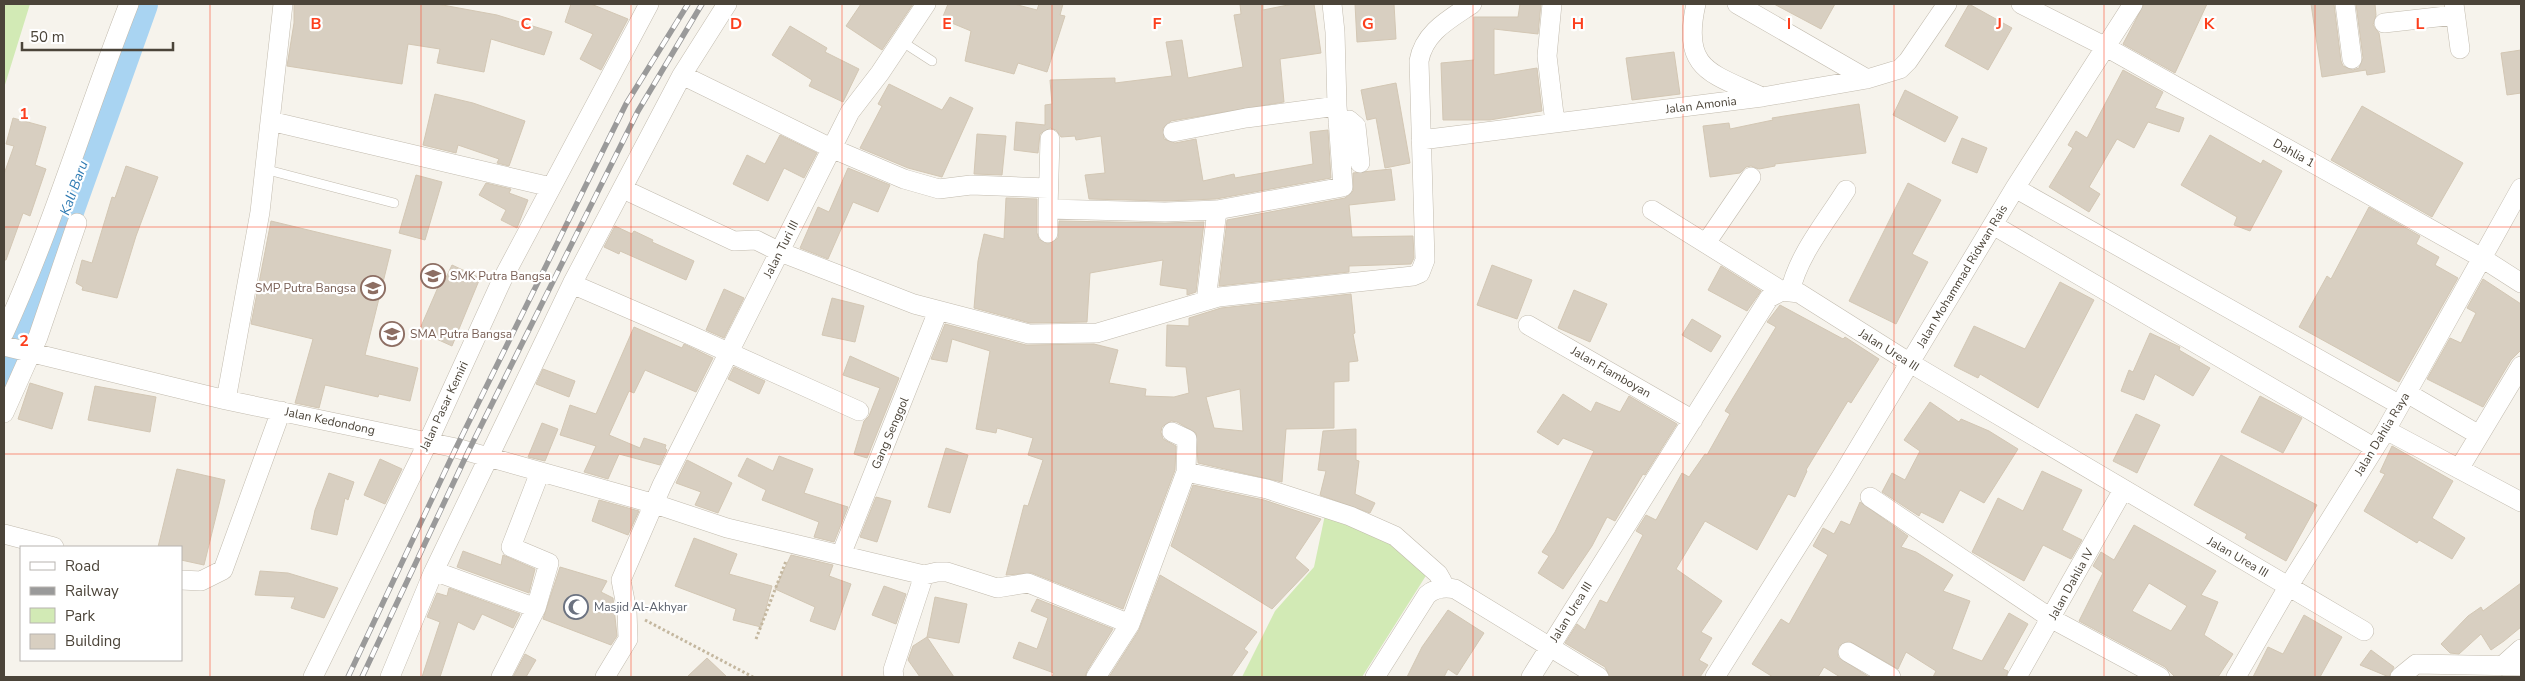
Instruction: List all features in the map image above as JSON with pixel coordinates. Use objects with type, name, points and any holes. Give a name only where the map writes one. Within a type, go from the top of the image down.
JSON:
[{"type":"street","points":[[4,341],[47,230],[100,78],[129,4]]},
{"type":"street","points":[[226,400],[260,212],[283,4]]},
{"type":"street","name":"Jalan Pasar Kemiri","points":[[313,677],[428,442],[502,280],[649,4]]},
{"type":"street","points":[[390,677],[434,571],[490,458],[572,284],[682,75],[728,4]]},
{"type":"street","points":[[1048,209],[1165,212],[1216,210],[1343,186],[1337,114],[1332,4]]},
{"type":"street","points":[[623,189],[734,241],[756,240],[780,252],[914,304],[1029,334],[1097,332],[1219,297],[1413,276],[1420,273],[1424,260],[1421,50],[1433,32],[1472,4]]},
{"type":"street","points":[[1552,4],[1547,56],[1555,123]]},
{"type":"street","points":[[1696,4],[1690,29],[1694,51],[1699,61],[1709,72],[1762,97]]},
{"type":"street","points":[[1737,4],[1868,80]]},
{"type":"street","name":"Jalan Amonia","points":[[1421,140],[1762,97],[1868,80],[1900,69],[1947,4]]},
{"type":"street","name":"Dahlia 1","points":[[2022,4],[2106,47],[2482,258],[2521,283]]},
{"type":"street","name":"Jalan Mohammad Ridwan Rais","points":[[1715,677],[1910,363],[2015,188],[2133,4]]},
{"type":"street","points":[[2345,4],[2352,59]]},
{"type":"street","name":"Jalan Turi III","points":[[605,677],[628,639],[627,611],[621,580],[662,486],[850,112],[900,41],[922,5]]},
{"type":"street","points":[[2384,23],[2454,9],[2460,49]]},
{"type":"street","points":[[682,75],[831,148],[904,179],[939,190],[971,185],[1048,188]]},
{"type":"street","points":[[1173,132],[1246,118],[1337,114],[1356,126],[1360,163]]},
{"type":"street","points":[[270,121],[551,187]]},
{"type":"street","points":[[1048,233],[1050,139]]},
{"type":"street","points":[[1706,243],[1751,177]]},
{"type":"street","points":[[2015,188],[2403,399],[2479,435]]},
{"type":"street","name":"Jalan Dahlia Raya","points":[[2236,677],[2288,587],[2386,430],[2521,188]]},
{"type":"street","points":[[1652,210],[1786,291],[1800,264],[1846,190]]},
{"type":"street","points":[[1206,301],[1216,210]]},
{"type":"street","points":[[4,413],[30,352],[77,223]]},
{"type":"street","points":[[1993,225],[2375,448]]},
{"type":"street","points":[[572,284],[859,411]]},
{"type":"street","name":"Jalan Urea III","points":[[1531,677],[1769,298],[1786,291],[1799,293],[1910,363],[2364,631]]},
{"type":"street","name":"Gang Senggol","points":[[841,555],[938,310]]},
{"type":"street","name":"Jalan Flamboyan","points":[[1528,325],[1693,420]]},
{"type":"street","name":"Jalan Kedondong","points":[[4,341],[30,352],[226,400],[428,442],[655,504],[727,528],[841,555],[924,574],[947,572],[996,588],[1028,583],[1130,624]]},
{"type":"street","points":[[2459,469],[2521,366]]},
{"type":"street","points":[[182,580],[201,581],[223,570],[281,411]]},
{"type":"street","points":[[2386,430],[2521,502]]},
{"type":"street","points":[[1096,677],[1130,624],[1186,472],[1187,439],[1172,432]]},
{"type":"street","points":[[501,677],[536,608],[549,563],[511,547],[540,472]]},
{"type":"street","points":[[1186,472],[1267,489],[1350,516],[1395,536],[1438,574],[1442,581],[1439,589]]},
{"type":"street","name":"Jalan Dahlia IV","points":[[2017,677],[2052,619],[2124,490]]},
{"type":"street","points":[[1870,497],[2052,619],[2160,677]]},
{"type":"street","points":[[4,534],[50,546]]},
{"type":"street","points":[[434,571],[536,608]]},
{"type":"street","points":[[891,675],[924,574]]},
{"type":"street","points":[[1375,677],[1427,595],[1439,589],[1455,589],[1599,677]]},
{"type":"street","points":[[2502,666],[2521,649]]},
{"type":"street","points":[[1848,652],[1891,677]]},
{"type":"street","points":[[2400,677],[2416,664],[2521,666]]},
{"type":"lane","points":[[900,41],[932,60]]},
{"type":"lane","points":[[264,169],[394,202]]},
{"type":"path","points":[[756,640],[793,543]]},
{"type":"path","points":[[627,611],[753,677]]},
{"type":"green space","points":[[4,4],[30,4],[4,88]]},
{"type":"green space","points":[[1326,510],[1380,529],[1427,574],[1362,677],[1242,677],[1275,611],[1314,567]]},
{"type":"building","points":[[294,4],[437,4],[497,15],[552,32],[544,55],[491,39],[484,72],[437,63],[440,49],[408,44],[402,84],[287,66],[294,23]]},
{"type":"building","points":[[571,4],[591,4],[628,19],[601,70],[580,59],[593,34],[565,22]]},
{"type":"building","points":[[861,4],[913,4],[882,50],[846,26]]},
{"type":"building","points":[[948,4],[1014,4],[1037,10],[1039,4],[1063,4],[1060,15],[1065,16],[1047,72],[1018,63],[1014,74],[965,61],[971,31],[942,19]]},
{"type":"building","points":[[1240,4],[1263,4],[1263,10],[1293,4],[1314,4],[1321,53],[1280,59],[1284,102],[1171,121],[1163,128],[1164,139],[1175,143],[1196,139],[1203,181],[1234,174],[1235,178],[1313,164],[1310,132],[1328,130],[1331,178],[1216,199],[1165,201],[1089,199],[1085,175],[1105,173],[1101,136],[1076,140],[1075,136],[1061,137],[1056,130],[1050,128],[1040,134],[1038,153],[1014,150],[1016,122],[1045,125],[1045,105],[1052,104],[1050,80],[1115,78],[1115,83],[1172,76],[1166,42],[1182,40],[1188,78],[1243,67],[1234,15],[1241,14]]},
{"type":"building","points":[[1355,4],[1394,4],[1396,39],[1357,42]]},
{"type":"building","points":[[1520,4],[1541,4],[1538,34],[1494,29],[1494,75],[1537,68],[1542,111],[1490,120],[1443,120],[1441,63],[1474,60],[1474,17],[1518,17]]},
{"type":"building","points":[[1774,4],[1835,4],[1821,29]]},
{"type":"building","points":[[1969,4],[2012,28],[1988,70],[1945,46]]},
{"type":"building","points":[[2144,4],[2207,4],[2175,73],[2123,44]]},
{"type":"building","points":[[2311,4],[2334,4],[2341,61],[2343,66],[2353,70],[2359,68],[2363,58],[2356,4],[2375,4],[2376,15],[2373,25],[2379,33],[2385,72],[2367,75],[2366,70],[2322,77]]},
{"type":"building","points":[[790,26],[827,48],[825,52],[859,69],[843,102],[809,86],[812,80],[772,55]]},
{"type":"building","points":[[2521,50],[2521,93],[2507,95],[2501,53]]},
{"type":"building","points":[[1674,52],[1680,94],[1632,100],[1626,58]]},
{"type":"building","points":[[2123,70],[2163,92],[2155,108],[2184,118],[2179,132],[2148,122],[2134,148],[2117,139],[2089,187],[2100,194],[2089,212],[2049,187],[2073,148],[2068,145],[2076,131],[2087,138]]},
{"type":"building","points":[[1396,83],[1410,163],[1385,168],[1376,118],[1367,120],[1361,90]]},
{"type":"building","points":[[889,84],[942,110],[950,97],[973,108],[942,177],[908,168],[860,148],[882,106],[878,104]]},
{"type":"building","points":[[1905,90],[1958,117],[1945,142],[1893,115]]},
{"type":"building","points":[[435,94],[473,103],[525,121],[509,166],[497,163],[499,159],[458,145],[456,153],[423,145]]},
{"type":"building","points":[[1859,104],[1866,153],[1775,164],[1775,166],[1759,169],[1751,166],[1746,167],[1740,173],[1710,177],[1703,126],[1729,123],[1730,129],[1773,120],[1772,118]]},
{"type":"building","points":[[2362,106],[2463,163],[2432,217],[2331,160]]},
{"type":"building","points":[[13,118],[46,127],[35,165],[46,169],[30,216],[23,213],[6,260],[4,260],[4,174],[14,146],[6,144]]},
{"type":"building","points":[[977,134],[1006,136],[1002,175],[974,174]]},
{"type":"building","points":[[780,135],[817,153],[804,178],[784,168],[768,201],[733,184],[747,155],[765,164]]},
{"type":"building","points":[[2210,135],[2261,164],[2263,160],[2282,171],[2250,231],[2234,225],[2237,217],[2181,185]]},
{"type":"building","points":[[1962,138],[1987,148],[1977,173],[1952,163]]},
{"type":"building","points":[[126,166],[158,177],[136,236],[117,298],[82,290],[83,287],[76,283],[82,260],[92,263],[112,197],[115,198]]},
{"type":"building","points":[[848,168],[890,185],[878,212],[853,202],[828,259],[800,248],[818,207],[829,212]]},
{"type":"building","points":[[1391,169],[1395,200],[1349,205],[1352,237],[1413,236],[1414,258],[1411,264],[1349,266],[1349,272],[1219,286],[1227,220],[1345,198],[1353,191],[1353,173]]},
{"type":"building","points":[[416,175],[442,182],[425,240],[399,233]]},
{"type":"building","points":[[486,183],[511,189],[509,193],[528,200],[517,228],[501,220],[506,210],[479,195]]},
{"type":"building","points":[[1908,183],[1941,200],[1912,254],[1928,262],[1896,324],[1849,301]]},
{"type":"building","points":[[1006,198],[1037,199],[1037,233],[1039,239],[1048,244],[1058,238],[1059,221],[1204,222],[1196,292],[1187,295],[1187,289],[1160,285],[1163,260],[1090,273],[1087,322],[1030,323],[974,308],[978,261],[984,234],[1004,239]]},
{"type":"building","points":[[2369,207],[2420,236],[2416,244],[2439,257],[2435,265],[2458,278],[2399,382],[2299,327],[2327,276],[2331,279]]},
{"type":"building","points":[[271,221],[391,250],[365,355],[418,368],[410,401],[379,394],[378,397],[325,385],[319,408],[295,403],[313,339],[251,324]]},
{"type":"building","points":[[615,226],[632,234],[634,231],[653,240],[652,242],[694,261],[686,280],[620,251],[619,254],[604,247]]},
{"type":"building","points":[[452,265],[480,278],[452,346],[419,331],[439,285],[442,286]]},
{"type":"building","points":[[1492,265],[1532,280],[1517,319],[1477,305]]},
{"type":"building","points":[[1721,266],[1761,291],[1747,311],[1708,290]]},
{"type":"building","points":[[2483,279],[2521,304],[2521,350],[2511,360],[2483,407],[2427,379],[2450,338],[2461,343],[2476,313],[2467,308]]},
{"type":"building","points":[[2060,282],[2094,300],[2038,408],[1980,374],[1978,378],[1954,366],[1974,326],[2025,349]]},
{"type":"building","points":[[724,289],[744,298],[724,338],[706,330]]},
{"type":"building","points":[[1574,290],[1607,304],[1590,342],[1558,328]]},
{"type":"building","points":[[1351,294],[1355,333],[1353,334],[1358,361],[1349,362],[1349,381],[1334,382],[1334,428],[1286,429],[1282,482],[1198,463],[1196,433],[1177,422],[1171,421],[1162,427],[1163,439],[1176,446],[1175,470],[1123,609],[1032,573],[1006,575],[1024,505],[1028,506],[1043,460],[1028,455],[1033,438],[997,428],[996,433],[976,429],[990,351],[952,339],[947,362],[931,359],[945,324],[1026,345],[1094,344],[1118,350],[1109,383],[1146,389],[1145,396],[1174,397],[1189,393],[1186,367],[1166,366],[1167,325],[1189,326],[1189,318],[1221,308]],"holes":[[[1240,389],[1243,431],[1214,428],[1206,397]]]},
{"type":"building","points":[[832,298],[864,306],[855,342],[822,335]]},
{"type":"building","points":[[1780,305],[1843,339],[1845,337],[1879,359],[1851,403],[1848,401],[1806,470],[1795,497],[1788,494],[1757,550],[1705,521],[1676,569],[1722,601],[1701,632],[1712,638],[1699,660],[1708,665],[1700,677],[1610,677],[1605,667],[1565,643],[1577,624],[1585,630],[1600,600],[1607,603],[1643,535],[1636,531],[1646,515],[1656,520],[1682,473],[1689,477],[1705,454],[1707,455],[1730,414],[1725,411],[1776,327],[1767,322]]},
{"type":"building","points":[[1692,319],[1721,336],[1711,352],[1682,335]]},
{"type":"building","points":[[634,327],[682,348],[684,344],[713,358],[696,392],[645,370],[634,393],[629,391],[609,435],[640,448],[644,438],[666,445],[665,448],[667,450],[660,465],[619,454],[608,479],[584,472],[596,446],[560,435],[570,405],[596,414]]},
{"type":"building","points":[[2150,333],[2180,347],[2179,350],[2210,368],[2193,396],[2155,374],[2144,400],[2121,391],[2129,370],[2133,372]]},
{"type":"building","points":[[850,356],[899,378],[867,458],[854,454],[864,421],[869,416],[880,388],[843,375]]},
{"type":"building","points":[[734,367],[765,381],[759,394],[728,379]]},
{"type":"building","points":[[543,369],[575,381],[569,397],[536,384]]},
{"type":"building","points":[[30,383],[63,393],[52,429],[18,419]]},
{"type":"building","points":[[95,386],[156,397],[150,432],[88,420]]},
{"type":"building","points":[[1563,394],[1591,412],[1596,402],[1620,412],[1629,396],[1677,424],[1645,475],[1643,474],[1615,521],[1607,517],[1592,546],[1563,589],[1538,573],[1549,556],[1542,552],[1555,532],[1594,451],[1563,438],[1558,445],[1537,432]]},
{"type":"building","points":[[2260,396],[2302,418],[2283,453],[2241,432]]},
{"type":"building","points":[[1930,402],[1959,422],[1961,419],[1989,431],[2018,449],[1984,503],[1960,490],[1943,523],[1921,512],[1919,516],[1882,492],[1892,473],[1905,480],[1920,451],[1904,440]]},
{"type":"building","points":[[2136,414],[2160,425],[2137,473],[2113,461]]},
{"type":"building","points":[[542,423],[558,429],[545,461],[528,457]]},
{"type":"building","points":[[1356,429],[1356,460],[1359,461],[1355,494],[1375,503],[1370,513],[1320,495],[1326,471],[1318,470],[1323,431]]},
{"type":"building","points":[[2392,446],[2453,481],[2432,518],[2465,538],[2452,559],[2419,540],[2417,543],[2364,511],[2385,474],[2380,472]]},
{"type":"building","points":[[946,448],[968,455],[950,513],[928,507]]},
{"type":"building","points":[[2221,455],[2317,505],[2286,561],[2245,538],[2247,534],[2194,505]]},
{"type":"building","points":[[779,456],[813,469],[804,493],[848,507],[834,542],[814,537],[819,522],[762,500],[766,490],[738,476],[747,458],[773,471]]},
{"type":"building","points":[[380,459],[402,469],[385,504],[364,495]]},
{"type":"building","points":[[687,460],[732,483],[718,513],[695,505],[701,492],[676,483]]},
{"type":"building","points":[[177,469],[225,480],[204,565],[182,560],[182,546],[158,546]]},
{"type":"building","points":[[2042,471],[2082,490],[2062,530],[2082,540],[2071,559],[2043,545],[2024,581],[1972,552],[1998,498],[2023,511]]},
{"type":"building","points":[[329,473],[354,482],[348,500],[345,498],[337,535],[311,529],[315,510]]},
{"type":"building","points":[[1193,485],[1264,500],[1321,519],[1295,558],[1309,570],[1272,609],[1171,546]]},
{"type":"building","points":[[876,497],[891,501],[877,542],[860,537]]},
{"type":"building","points":[[599,500],[639,511],[628,535],[592,521]]},
{"type":"building","points":[[1860,502],[1908,536],[1901,547],[1916,552],[1953,575],[1943,591],[1970,601],[1952,649],[1982,661],[2009,613],[2028,624],[2003,669],[2008,671],[2006,677],[1933,677],[1936,671],[1906,652],[1898,669],[1849,641],[1839,646],[1838,657],[1869,677],[1840,677],[1824,667],[1818,677],[1773,677],[1752,664],[1781,619],[1789,624],[1828,555],[1813,546],[1823,528],[1834,534],[1841,521],[1850,525]]},
{"type":"building","points":[[2134,525],[2216,571],[2201,595],[2218,602],[2204,635],[2233,654],[2218,677],[2175,677],[2165,667],[2079,621],[2103,573],[2093,566],[2101,552],[2114,560]],"holes":[[[2149,583],[2187,606],[2171,631],[2132,611]]]},
{"type":"building","points":[[694,538],[737,554],[729,574],[772,586],[761,627],[733,620],[736,609],[675,586]]},
{"type":"building","points":[[463,551],[501,565],[503,555],[535,569],[529,593],[457,567]]},
{"type":"building","points":[[791,555],[833,565],[829,576],[851,584],[835,630],[810,621],[815,607],[775,589]]},
{"type":"building","name":"Masjid Al-Akhyar","points":[[560,567],[607,581],[601,592],[613,598],[617,636],[611,645],[543,619]]},
{"type":"building","points":[[260,571],[288,573],[338,588],[324,618],[291,608],[295,597],[255,595]]},
{"type":"building","points":[[1160,575],[1257,632],[1244,649],[1248,652],[1231,677],[1109,677],[1139,630]]},
{"type":"building","points":[[2521,583],[2521,627],[2504,641],[2491,650],[2481,634],[2459,654],[2450,653],[2441,644],[2468,616],[2481,607],[2483,611]]},
{"type":"building","points":[[884,586],[906,594],[896,624],[872,615]]},
{"type":"building","points":[[449,588],[520,614],[513,628],[482,614],[474,630],[458,622],[440,677],[422,677],[440,622],[427,617],[437,593],[447,596]]},
{"type":"building","points":[[935,597],[967,604],[959,643],[927,637]]},
{"type":"building","points":[[1037,599],[1113,629],[1085,677],[1052,677],[1054,673],[1013,658],[1019,642],[1037,649],[1048,618],[1031,611]]},
{"type":"building","points":[[1448,610],[1484,633],[1457,675],[1448,669],[1444,677],[1407,677],[1422,647]]},
{"type":"building","points":[[2304,615],[2342,637],[2320,677],[2253,677],[2268,647],[2283,654]]},
{"type":"building","points":[[927,637],[954,677],[920,677],[908,660],[913,646]]},
{"type":"building","points":[[2371,650],[2394,667],[2389,677],[2360,665]]},
{"type":"building","points":[[525,654],[536,660],[526,677],[513,677]]},
{"type":"building","points":[[707,658],[727,677],[687,677]]},
{"type":"waterway","name":"Kali Baru","points":[[4,371],[26,323],[140,4]]},
{"type":"railway","points":[[348,677],[456,448],[626,104],[688,4]]},
{"type":"railway","points":[[362,677],[468,452],[638,111],[702,4]]},
{"type":"place","name":"SMK Putra Bangsa","points":[[433,276]]},
{"type":"place","name":"SMP Putra Bangsa","points":[[373,288]]},
{"type":"place","name":"SMA Putra Bangsa","points":[[392,334]]},
{"type":"place","name":"Masjid Al-Akhyar","points":[[576,607]]}]
